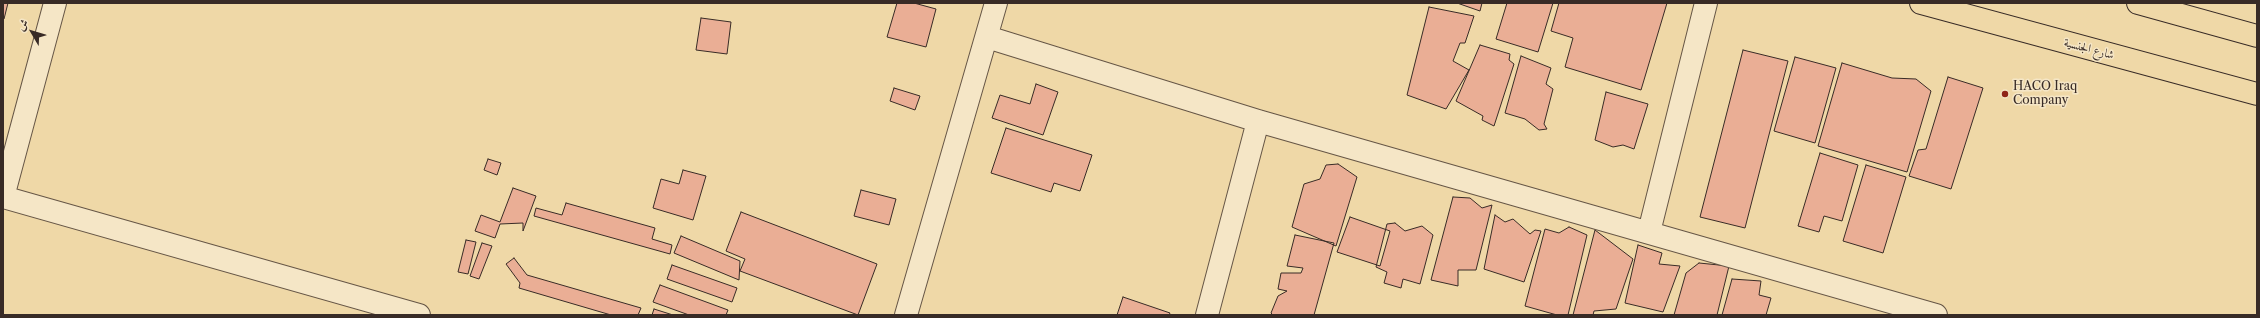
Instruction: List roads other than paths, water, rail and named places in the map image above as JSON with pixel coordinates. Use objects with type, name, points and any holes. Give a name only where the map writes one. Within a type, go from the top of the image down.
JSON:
[{"type":"main road","name":"شارع الجنسية","points":[[1921,3],[2257,94]]},
{"type":"main road","points":[[2138,3],[2257,36]]},
{"type":"street","points":[[55,3],[3,197],[419,315]]},
{"type":"street","points":[[906,315],[996,3]]},
{"type":"street","points":[[1650,232],[1706,3]]},
{"type":"street","points":[[987,37],[1258,122],[1650,232],[1936,315]]},
{"type":"street","points":[[1207,315],[1258,122]]},
{"type":"place","name":"HACO Iraq Company","points":[[2005,94]]}]
